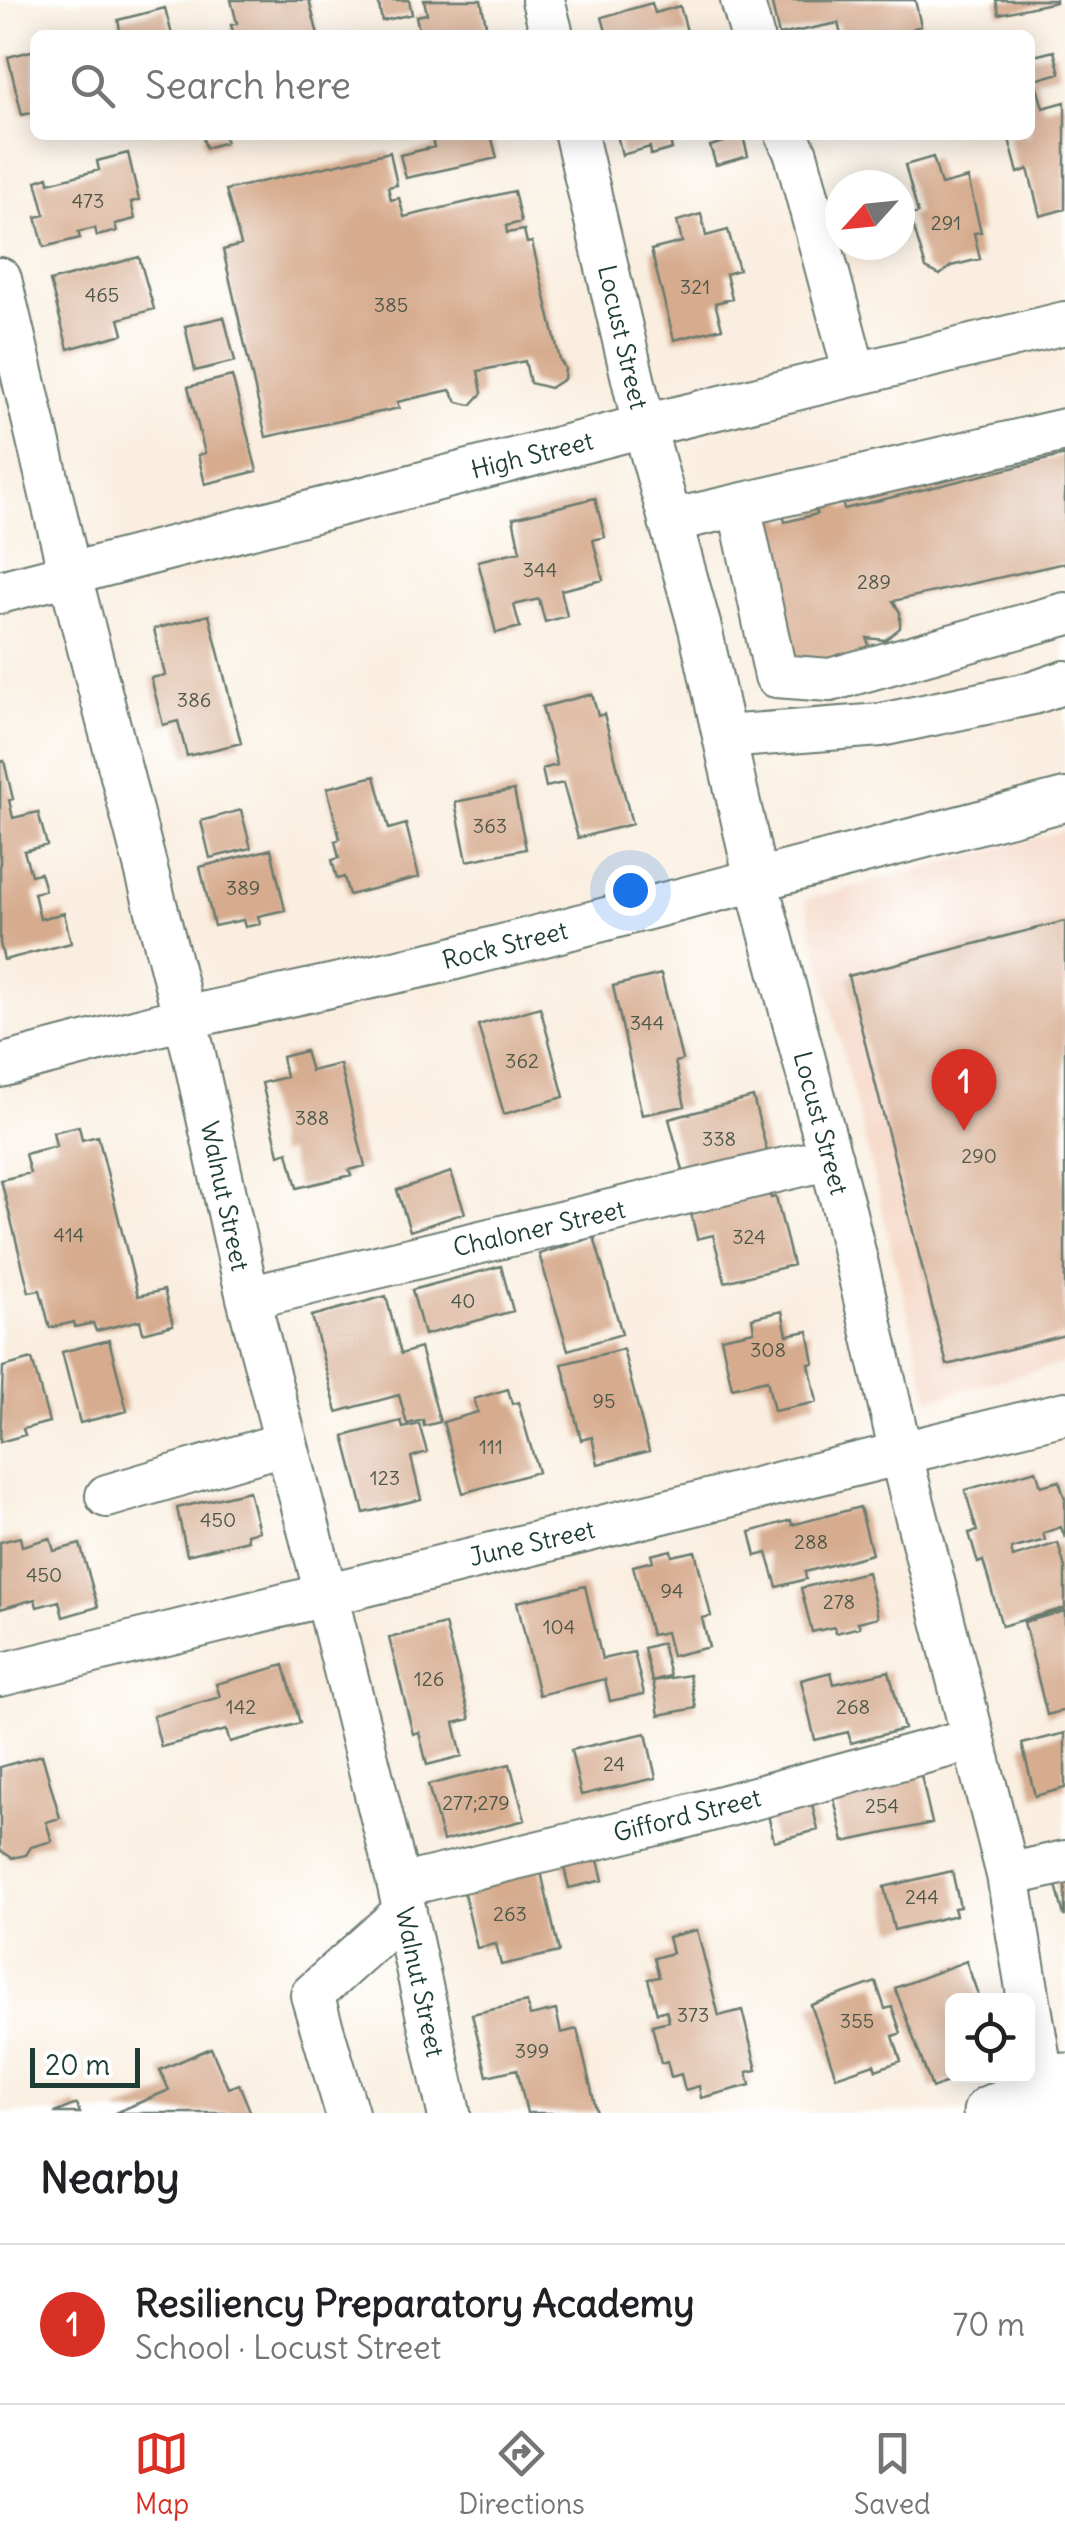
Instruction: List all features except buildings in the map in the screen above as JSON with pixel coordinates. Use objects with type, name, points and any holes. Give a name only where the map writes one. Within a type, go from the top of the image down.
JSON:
[{"type":"main road","points":[[992,2113],[1054,2095]]},
{"type":"street","points":[[544,0],[551,30]]},
{"type":"street","points":[[742,0],[751,30]]},
{"type":"street","name":"Locust Street","points":[[577,140],[644,426],[700,628],[756,880],[831,1158],[1008,1875],[1054,2095]]},
{"type":"street","points":[[790,140],[855,374]]},
{"type":"street","name":"Walnut Street","points":[[0,279],[70,575],[184,1018],[248,1298],[402,1898],[448,2113]]},
{"type":"street","name":"High Street","points":[[0,592],[644,426],[1065,323]]},
{"type":"street","points":[[670,521],[1065,430]]},
{"type":"street","points":[[739,505],[776,676],[830,680],[1065,614]]},
{"type":"street","points":[[724,737],[882,725],[1065,682]]},
{"type":"street","name":"Rock Street","points":[[0,1066],[184,1018],[440,962],[1065,800]]},
{"type":"street","name":"Chaloner Street","points":[[248,1298],[831,1158]]},
{"type":"street","name":"June Street","points":[[0,1675],[1065,1413]]},
{"type":"street","points":[[107,1496],[286,1443]]},
{"type":"street","name":"Gifford Street","points":[[402,1898],[973,1740]]},
{"type":"street","points":[[1008,1875],[1065,1862]]},
{"type":"street","points":[[347,2113],[312,1994],[402,1898]]},
{"type":"shaded area","points":[[1065,830],[1065,1363],[929,1399],[805,900]]},
{"type":"place","name":"Resiliency Preparatory Academy","points":[[964,1131]]}]
